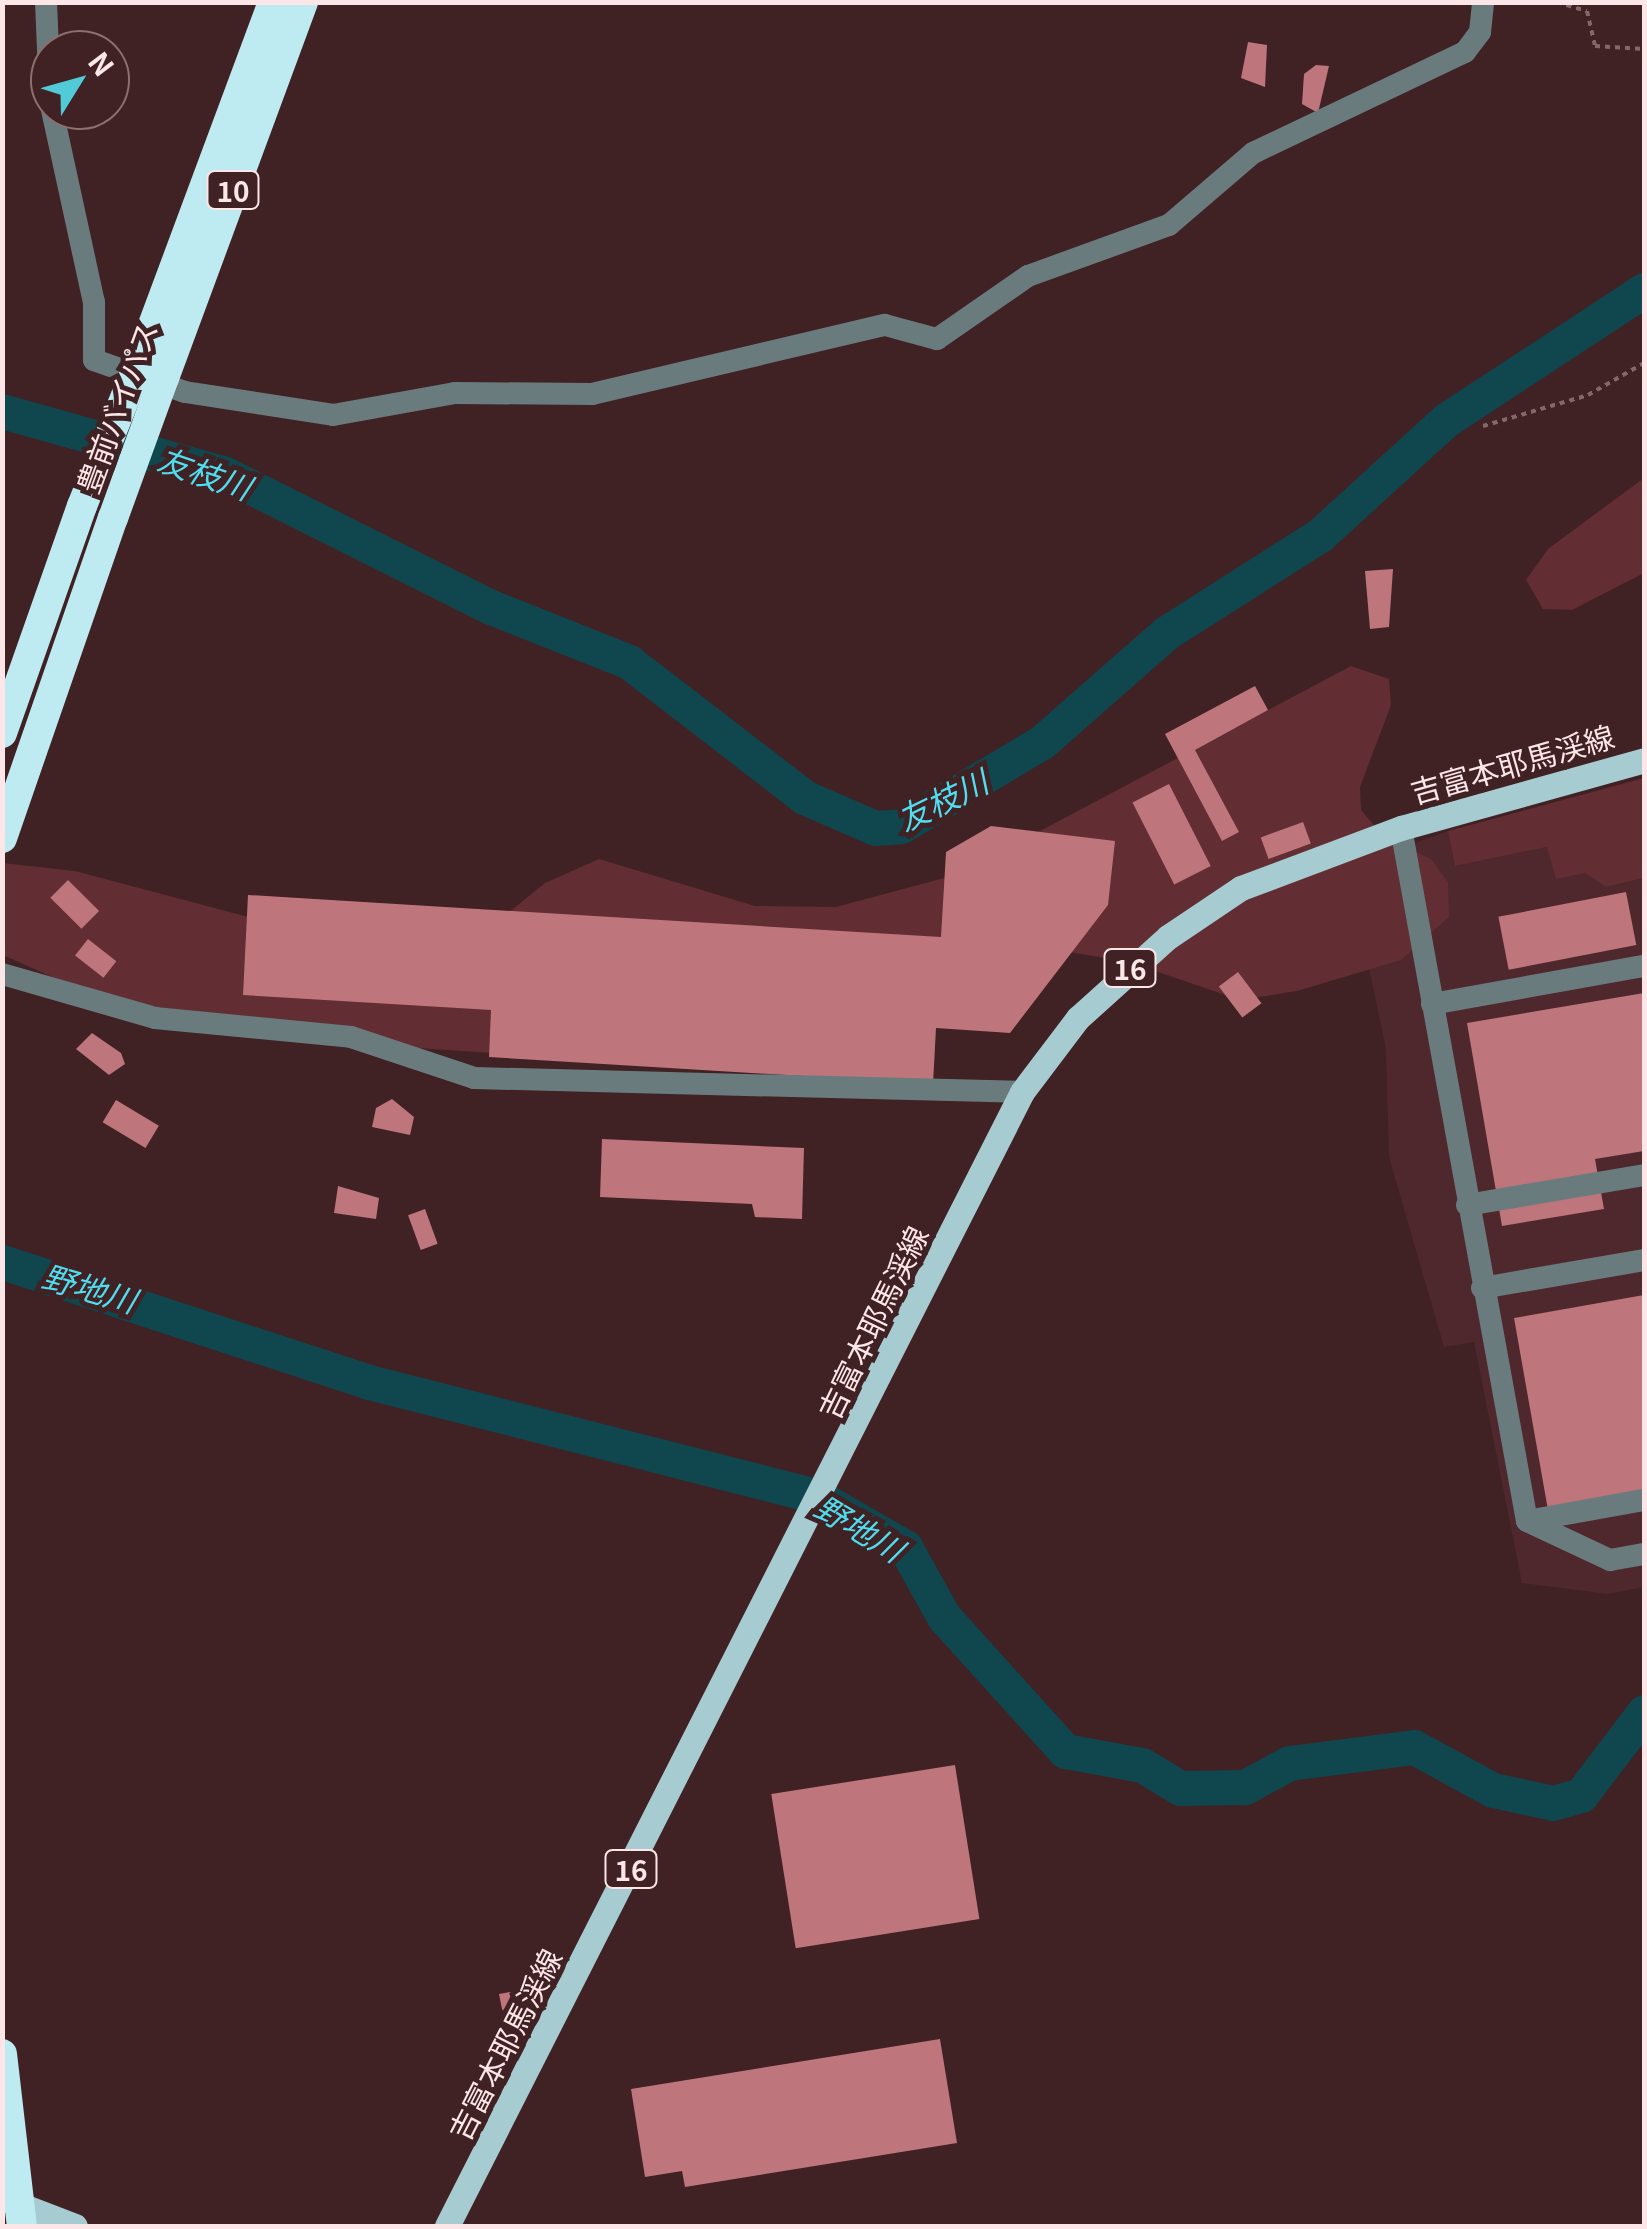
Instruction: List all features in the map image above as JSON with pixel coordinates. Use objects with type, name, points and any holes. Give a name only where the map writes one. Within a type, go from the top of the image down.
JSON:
[{"type":"highway","name":"豊前バイパス","points":[[2,838],[114,518],[150,373],[273,2]]},
{"type":"highway","name":"豊前バイパス","points":[[2,733],[82,506],[150,373],[303,2]]},
{"type":"highway","points":[[2,2054],[15,2209]]},
{"type":"main road","name":"吉富本耶馬渓線","points":[[447,2226],[846,1448],[1022,1092],[1078,1018],[1200,912],[1293,865],[1401,828],[1644,760]]},
{"type":"main road","points":[[15,2209],[75,2226]]},
{"type":"street","points":[[46,2],[47,30]]},
{"type":"street","points":[[56,130],[94,302],[94,360],[186,392],[333,415],[455,393],[592,394],[886,325],[937,339],[1028,276],[1168,225],[1253,153],[1465,52],[1480,32],[1483,2]]},
{"type":"street","points":[[1401,828],[1527,1521]]},
{"type":"street","points":[[1432,1004],[1644,966]]},
{"type":"street","points":[[2,974],[155,1018],[350,1037],[474,1078],[1022,1092]]},
{"type":"street","points":[[1468,1205],[1644,1175]]},
{"type":"street","points":[[1482,1288],[1644,1260]]},
{"type":"street","points":[[1527,1521],[1644,1500]]},
{"type":"street","points":[[1527,1521],[1610,1560],[1644,1554]]},
{"type":"path","points":[[1557,2],[1587,10],[1595,46],[1644,49]]},
{"type":"path","points":[[1483,426],[1588,394],[1644,362]]},
{"type":"shaded area","points":[[1644,478],[1644,573],[1572,610],[1543,609],[1526,580],[1548,549]]},
{"type":"shaded area","points":[[1351,666],[1389,679],[1391,705],[1360,787],[1361,810],[1384,837],[1431,859],[1448,882],[1449,917],[1401,960],[1297,991],[1240,1000],[1129,962],[1057,950],[594,1060],[343,1043],[90,994],[3,955],[3,863],[75,871],[271,923],[508,913],[545,883],[599,859],[755,906],[836,907],[959,874]]},
{"type":"shaded area","points":[[1644,778],[1644,878],[1606,887],[1585,873],[1556,879],[1547,847],[1455,866],[1448,831]]},
{"type":"shaded area","points":[[1448,831],[1455,866],[1547,847],[1606,887],[1644,878],[1644,1587],[1608,1594],[1522,1583],[1474,1342],[1444,1347],[1389,1157],[1386,1049],[1362,935],[1372,859]]},
{"type":"building","points":[[1248,42],[1267,45],[1265,87],[1241,78]]},
{"type":"building","points":[[1316,65],[1329,66],[1318,113],[1302,104],[1304,74]]},
{"type":"building","points":[[1393,569],[1389,627],[1370,629],[1365,571]]},
{"type":"building","points":[[1255,686],[1268,710],[1195,750],[1239,832],[1222,841],[1165,734]]},
{"type":"building","points":[[1169,784],[1211,866],[1174,885],[1132,803]]},
{"type":"building","points":[[1303,822],[1311,844],[1269,859],[1261,837]]},
{"type":"building","points":[[991,826],[1115,841],[1108,905],[1010,1033],[936,1028],[933,1084],[489,1057],[491,1010],[243,995],[248,895],[941,937],[946,852]]},
{"type":"building","points":[[68,880],[99,911],[81,929],[50,898]]},
{"type":"building","points":[[1626,892],[1636,945],[1509,970],[1498,917]]},
{"type":"building","points":[[88,939],[116,961],[103,978],[75,956]]},
{"type":"building","points":[[1238,972],[1261,1003],[1242,1018],[1219,986]]},
{"type":"building","points":[[1644,993],[1644,1151],[1595,1159],[1604,1209],[1502,1226],[1467,1023]]},
{"type":"building","points":[[92,1033],[121,1053],[125,1064],[109,1075],[76,1049]]},
{"type":"building","points":[[392,1099],[414,1117],[410,1135],[372,1127],[376,1108]]},
{"type":"building","points":[[116,1100],[159,1126],[145,1148],[103,1122]]},
{"type":"building","points":[[602,1139],[804,1148],[802,1219],[755,1217],[752,1204],[600,1197]]},
{"type":"building","points":[[338,1186],[379,1198],[376,1219],[334,1213]]},
{"type":"building","points":[[425,1209],[438,1244],[421,1250],[408,1215]]},
{"type":"building","points":[[1644,1295],[1644,1494],[1548,1510],[1514,1318]]},
{"type":"building","points":[[955,1765],[979,1919],[796,1948],[771,1794]]},
{"type":"building","points":[[539,1987],[547,2005],[534,2016],[509,2018],[499,1994]]},
{"type":"building","points":[[940,2039],[957,2143],[685,2187],[682,2171],[645,2177],[631,2089]]},
{"type":"waterway","name":"友枝川","points":[[2,411],[223,473],[491,607],[629,662],[804,797],[875,828],[901,826],[1042,742],[1166,633],[1320,535],[1446,420],[1644,290]]},
{"type":"waterway","name":"野地川","points":[[2,1262],[369,1382],[816,1496],[905,1547],[944,1617],[1065,1751],[1142,1765],[1180,1788],[1245,1787],[1289,1763],[1414,1747],[1493,1790],[1553,1803],[1581,1795],[1644,1712]]}]
